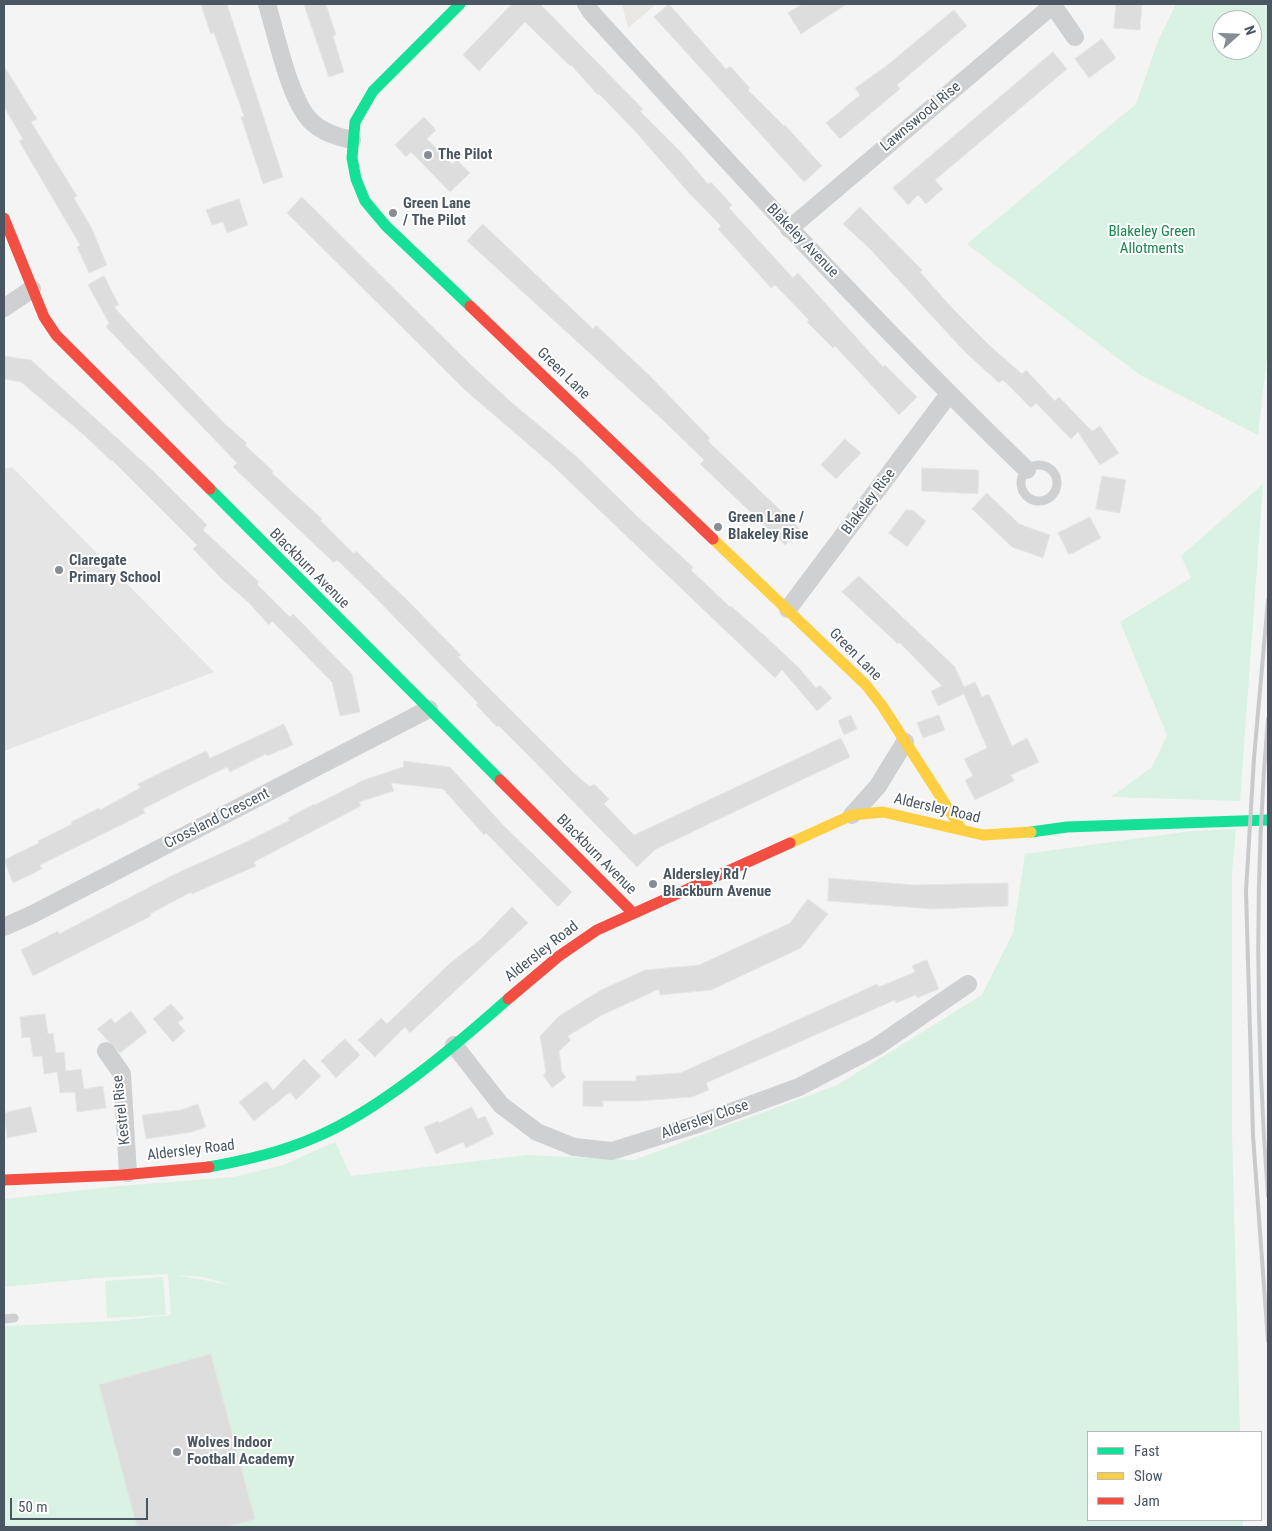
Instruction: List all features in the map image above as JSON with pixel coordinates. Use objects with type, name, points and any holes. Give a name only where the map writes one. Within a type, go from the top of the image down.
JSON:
[{"type":"street","points":[[267,4],[294,92],[304,112],[312,122],[324,131],[352,140]]},
{"type":"street","name":"Green Lane","points":[[460,4],[373,91],[355,122],[352,158],[365,201],[386,226],[866,686],[883,706],[962,830]]},
{"type":"street","points":[[1052,4],[1075,37]]},
{"type":"street","name":"Lawnswood Rise","points":[[789,229],[1052,4]]},
{"type":"street","name":"Blakeley Avenue","points":[[590,7],[789,229],[949,394],[1028,470]]},
{"type":"street","name":"Blackburn Avenue","points":[[4,218],[44,317],[56,335],[633,914]]},
{"type":"street","points":[[4,308],[32,289]]},
{"type":"street","name":"Blakeley Rise","points":[[788,610],[949,394]]},
{"type":"street","name":"Crossland Crescent","points":[[4,927],[33,914],[429,710]]},
{"type":"street","points":[[852,815],[878,786],[905,742]]},
{"type":"street","name":"Aldersley Road","points":[[4,1180],[214,1166],[253,1158],[316,1138],[370,1107],[454,1045],[572,945],[597,930],[852,815],[883,812],[984,835],[1010,835],[1067,827],[1268,820]]},
{"type":"street","name":"Aldersley Close","points":[[454,1045],[501,1105],[537,1132],[574,1147],[612,1151],[698,1124],[799,1087],[876,1047],[968,984]]},
{"type":"street","name":"Kestrel Rise","points":[[106,1052],[122,1074],[128,1173]]},
{"type":"lane","points":[[1038,465],[1050,469],[1056,478],[1056,490],[1052,495],[1042,501],[1031,499],[1026,495],[1022,480],[1028,470],[1038,465]]},
{"type":"lane","points":[[4,1319],[14,1318]]},
{"type":"shaded area","points":[[622,4],[656,4],[628,28]]},
{"type":"shaded area","name":"Claregate Primary School","points":[[12,467],[214,672],[4,751],[4,469]]},
{"type":"green space","name":"Blakeley Green Allotments","points":[[1176,4],[1268,4],[1268,348],[1258,435],[1140,375],[967,244],[1136,104],[1158,41]]},
{"type":"green space","points":[[1263,484],[1240,801],[1111,797],[1152,767],[1167,735],[1120,622],[1191,578],[1181,556]]},
{"type":"green space","points":[[1236,829],[1232,872],[1232,1134],[1240,1431],[1087,1431],[1087,1521],[1243,1521],[1243,1527],[4,1527],[4,1326],[116,1321],[171,1315],[168,1274],[95,1278],[4,1287],[4,1199],[120,1186],[233,1177],[283,1165],[335,1142],[351,1176],[527,1155],[634,1160],[837,1085],[982,995],[1013,933],[1025,854],[1191,831]],"holes":[[[176,1275],[203,1277],[231,1285]]]},
{"type":"green space","points":[[163,1277],[166,1315],[107,1318],[105,1281]]},
{"type":"building","points":[[201,4],[227,4],[283,177],[263,184],[241,117],[244,116],[214,33],[211,34]]},
{"type":"building","points":[[304,4],[326,4],[336,35],[333,36],[344,72],[329,77]]},
{"type":"building","points":[[512,4],[540,4],[643,109],[640,111],[680,151],[708,184],[711,182],[732,205],[729,208],[793,278],[798,273],[883,367],[885,365],[917,397],[899,415],[835,346],[833,348],[807,322],[809,320],[775,285],[771,288],[718,229],[721,226],[689,193],[634,130],[571,65],[525,22],[479,71],[463,55]]},
{"type":"building","points":[[669,4],[726,69],[730,66],[750,88],[748,90],[785,125],[822,166],[804,182],[654,17]]},
{"type":"building","points":[[802,4],[847,4],[801,34],[788,13]]},
{"type":"building","points":[[1116,4],[1142,4],[1140,30],[1114,28]]},
{"type":"building","points":[[954,10],[967,26],[897,85],[900,89],[840,139],[826,123],[860,95],[855,88],[885,67]]},
{"type":"building","points":[[1102,39],[1116,58],[1089,78],[1075,59]]},
{"type":"building","points":[[1053,52],[1067,69],[935,180],[943,189],[926,204],[918,195],[908,205],[893,188]]},
{"type":"building","points":[[4,66],[37,119],[31,122],[77,196],[74,198],[92,229],[107,265],[89,273],[77,247],[80,245],[19,141],[23,139],[4,107]]},
{"type":"building","name":"The Pilot","points":[[424,117],[436,130],[427,139],[452,164],[457,160],[470,173],[450,192],[411,152],[406,157],[395,145]]},
{"type":"building","points":[[302,197],[471,365],[511,402],[576,456],[638,517],[693,567],[691,570],[730,607],[799,668],[816,688],[820,685],[832,698],[817,711],[782,670],[775,678],[551,464],[465,390],[287,213]]},
{"type":"building","points":[[239,199],[248,225],[227,233],[223,222],[212,225],[206,210]]},
{"type":"building","points":[[860,207],[922,270],[920,272],[953,309],[989,345],[1022,374],[1026,370],[1055,401],[1059,397],[1092,431],[1100,426],[1119,453],[1100,465],[1078,432],[1071,439],[1036,403],[1031,408],[1003,380],[999,383],[965,352],[870,249],[843,224]]},
{"type":"building","points":[[483,224],[593,329],[596,325],[649,375],[710,438],[708,441],[800,529],[785,545],[700,464],[704,460],[665,422],[467,241]]},
{"type":"building","points":[[104,276],[119,305],[114,307],[146,342],[225,424],[247,443],[245,445],[273,471],[272,473],[322,519],[320,520],[354,554],[356,551],[406,599],[461,655],[458,657],[574,773],[590,787],[594,784],[609,799],[604,804],[634,835],[841,738],[850,757],[656,849],[637,867],[499,726],[497,727],[476,705],[478,703],[370,592],[337,560],[334,563],[233,467],[237,463],[106,327],[109,323],[88,285]]},
{"type":"building","points":[[4,356],[31,360],[151,469],[207,525],[203,530],[259,582],[257,584],[290,617],[293,614],[352,674],[360,712],[340,716],[332,682],[272,621],[269,625],[249,603],[224,581],[193,549],[197,545],[112,460],[21,382],[4,379]]},
{"type":"building","points":[[845,439],[861,453],[836,479],[821,465]]},
{"type":"building","points":[[922,468],[979,470],[978,494],[922,491]]},
{"type":"building","points":[[1102,476],[1126,480],[1120,513],[1096,509]]},
{"type":"building","points":[[987,493],[1019,524],[1050,535],[1043,558],[1012,547],[972,509]]},
{"type":"building","points":[[906,510],[912,510],[926,521],[907,547],[889,533]]},
{"type":"building","points":[[1090,517],[1101,538],[1069,555],[1058,533]]},
{"type":"building","points":[[859,576],[955,667],[964,687],[975,682],[982,697],[989,694],[1012,746],[1027,738],[1039,762],[1011,775],[1014,781],[975,800],[965,780],[973,776],[964,759],[987,748],[964,694],[938,706],[931,691],[942,686],[899,642],[898,644],[842,592]]},
{"type":"building","points":[[851,715],[857,729],[844,735],[838,721]]},
{"type":"building","points":[[939,715],[945,730],[923,738],[917,723]]},
{"type":"building","points":[[284,724],[293,745],[267,756],[266,754],[230,772],[227,767],[178,791],[143,809],[145,813],[40,865],[42,869],[13,883],[4,860],[39,843],[38,841],[72,824],[71,822],[99,808],[100,810],[140,788],[138,784],[166,770],[206,751],[210,758]]},
{"type":"building","points":[[404,761],[450,767],[504,826],[572,892],[558,907],[486,833],[484,835],[443,789],[391,783],[394,791],[359,802],[361,806],[254,862],[256,866],[192,894],[191,892],[150,914],[151,916],[33,976],[21,950],[58,931],[59,934],[173,875],[244,843],[290,820],[288,818],[314,804],[364,780],[403,767]]},
{"type":"building","points":[[829,878],[913,885],[1008,883],[1008,906],[932,909],[828,901]]},
{"type":"building","points":[[808,899],[828,914],[801,948],[711,990],[660,995],[659,989],[602,1015],[568,1036],[571,1040],[559,1051],[562,1072],[566,1077],[552,1088],[543,1075],[546,1073],[540,1036],[559,1016],[601,990],[645,970],[699,965],[790,923]]},
{"type":"building","points":[[512,907],[528,923],[410,1033],[405,1027],[375,1057],[358,1040],[381,1018],[387,1024],[449,964],[481,939]]},
{"type":"building","points":[[927,960],[939,989],[917,998],[916,995],[896,1003],[895,1000],[706,1083],[709,1090],[692,1097],[638,1101],[603,1101],[603,1107],[583,1106],[583,1081],[636,1081],[636,1076],[680,1073],[877,984],[879,987],[915,972],[912,966]]},
{"type":"building","points":[[171,1004],[184,1018],[178,1023],[185,1031],[173,1042],[153,1019]]},
{"type":"building","points":[[131,1011],[147,1032],[120,1053],[97,1029],[111,1018],[115,1023]]},
{"type":"building","points":[[45,1014],[48,1034],[53,1033],[56,1053],[64,1052],[66,1071],[81,1069],[84,1089],[103,1086],[106,1108],[77,1112],[75,1092],[60,1093],[57,1072],[44,1074],[42,1056],[33,1057],[30,1037],[22,1038],[20,1017]]},
{"type":"building","points":[[345,1039],[360,1055],[336,1078],[321,1061]]},
{"type":"building","points":[[304,1059],[321,1076],[296,1100],[290,1092],[254,1121],[239,1102],[266,1081],[273,1090]]},
{"type":"building","points":[[198,1104],[206,1127],[192,1132],[146,1139],[142,1115],[181,1110]]},
{"type":"building","points":[[31,1107],[37,1132],[7,1138],[4,1113]]},
{"type":"building","points":[[472,1107],[478,1119],[485,1116],[494,1134],[466,1148],[463,1142],[436,1154],[424,1127],[438,1121],[439,1123]]},
{"type":"building","name":"Wolves Indoor Football Academy","points":[[211,1354],[255,1519],[226,1527],[137,1527],[99,1385]]},
{"type":"railway","points":[[1268,600],[1254,758],[1246,891],[1253,1136],[1268,1341]]},
{"type":"railway","points":[[1268,719],[1260,838],[1258,957],[1261,1077],[1268,1196]]},
{"type":"traffic: fast","points":[[460,4],[373,91],[355,122],[352,158],[356,179],[365,201],[386,226],[470,306]]},
{"type":"traffic: fast","points":[[210,489],[500,780]]},
{"type":"traffic: fast","points":[[1031,832],[1067,827],[1268,820]]},
{"type":"traffic: fast","points":[[209,1167],[277,1151],[303,1142],[366,1111],[416,1076],[465,1037],[508,999]]},
{"type":"traffic: slow","points":[[713,539],[866,685],[883,707],[962,830]]},
{"type":"traffic: slow","points":[[790,843],[852,815],[883,812],[983,835],[1031,832]]},
{"type":"traffic: jam","points":[[4,218],[44,317],[56,335],[210,489]]},
{"type":"traffic: jam","points":[[470,306],[713,539]]},
{"type":"traffic: jam","points":[[500,780],[633,913]]},
{"type":"traffic: jam","points":[[508,999],[559,956],[597,930],[790,843]]},
{"type":"traffic: jam","points":[[4,1180],[122,1175],[209,1167]]},
{"type":"place","name":"The Pilot","points":[[428,155]]},
{"type":"place","name":"Green Lane / The Pilot","points":[[393,213]]},
{"type":"place","name":"Green Lane / Blakeley Rise","points":[[718,527]]},
{"type":"place","name":"Claregate Primary School","points":[[59,570]]},
{"type":"place","name":"Aldersley Rd / Blackburn Avenue","points":[[653,884]]},
{"type":"place","name":"Wolves Indoor Football Academy","points":[[177,1452]]}]
